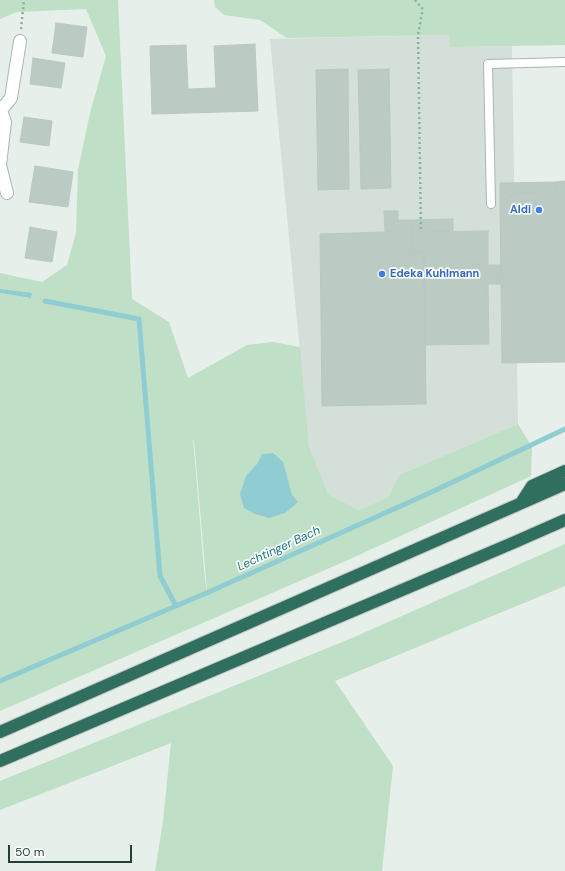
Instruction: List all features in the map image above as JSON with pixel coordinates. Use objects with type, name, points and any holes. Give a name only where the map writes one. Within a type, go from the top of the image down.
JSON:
[{"type":"highway","points":[[521,503],[532,486],[565,471]]},
{"type":"highway","points":[[0,732],[565,484]]},
{"type":"highway","points":[[0,761],[565,520]]},
{"type":"street","points":[[8,193],[0,166],[5,122],[1,109],[11,98],[20,41]]},
{"type":"lane","points":[[491,204],[488,64],[565,62]]},
{"type":"path","points":[[20,41],[24,0]]},
{"type":"path","points":[[415,0],[422,8],[418,35],[421,232]]},
{"type":"shaded area","points":[[450,35],[450,47],[512,46],[518,424],[399,475],[388,497],[359,510],[328,494],[309,446],[270,39]]},
{"type":"green space","points":[[0,0],[118,0],[132,299],[169,322],[188,378],[247,345],[273,342],[300,347],[309,446],[328,494],[359,510],[388,497],[399,475],[518,424],[532,447],[531,476],[348,560],[0,711],[0,293],[31,298],[31,294],[0,289],[0,273],[42,282],[67,265],[76,233],[78,170],[90,113],[106,56],[86,9],[17,12],[0,19]],"holes":[[[193,439],[194,440],[208,602]]]},
{"type":"green space","points":[[214,0],[565,0],[565,45],[450,47],[449,35],[287,38],[260,20],[224,15],[215,7]]},
{"type":"green space","points":[[565,544],[565,586],[335,681],[393,766],[382,871],[155,871],[163,821],[171,743],[0,810],[0,781],[352,638]]},
{"type":"water","points":[[0,289],[32,293],[31,298],[0,293]]},
{"type":"water","points":[[273,453],[283,462],[292,495],[298,502],[285,513],[269,518],[255,514],[244,508],[240,494],[246,476],[257,464],[262,454]]},
{"type":"building","points":[[56,23],[87,27],[83,57],[52,53]]},
{"type":"building","points":[[255,44],[258,111],[152,114],[150,46],[186,45],[188,89],[216,88],[214,46]]},
{"type":"building","points":[[33,58],[65,63],[61,88],[30,84]]},
{"type":"building","points":[[348,69],[349,189],[318,190],[316,70]]},
{"type":"building","points":[[389,69],[391,188],[361,189],[358,70]]},
{"type":"building","points":[[24,117],[52,121],[49,146],[20,142]]},
{"type":"building","points":[[35,166],[73,172],[68,207],[29,202]]},
{"type":"building","points":[[565,181],[565,362],[502,363],[500,203],[515,193],[557,192],[556,182]]},
{"type":"building","points":[[556,182],[557,192],[515,193],[500,203],[500,183]]},
{"type":"building","points":[[384,211],[398,211],[398,220],[413,220],[413,232],[385,232]]},
{"type":"building","points":[[453,219],[453,231],[413,232],[413,220]]},
{"type":"building","points":[[30,227],[57,232],[52,262],[25,258]]},
{"type":"building","points":[[488,231],[488,265],[501,265],[502,284],[488,284],[489,344],[425,345],[424,251],[413,252],[413,232]]},
{"type":"building","points":[[413,232],[413,252],[424,251],[426,404],[322,406],[320,234]]},
{"type":"waterway","points":[[45,301],[139,319],[160,576],[176,606]]},
{"type":"waterway","name":"Lechtinger Bach","points":[[0,681],[211,591],[423,496],[565,429]]},
{"type":"place","name":"Aldi","points":[[539,210]]},
{"type":"place","name":"Edeka Kuhlmann","points":[[382,274]]}]
